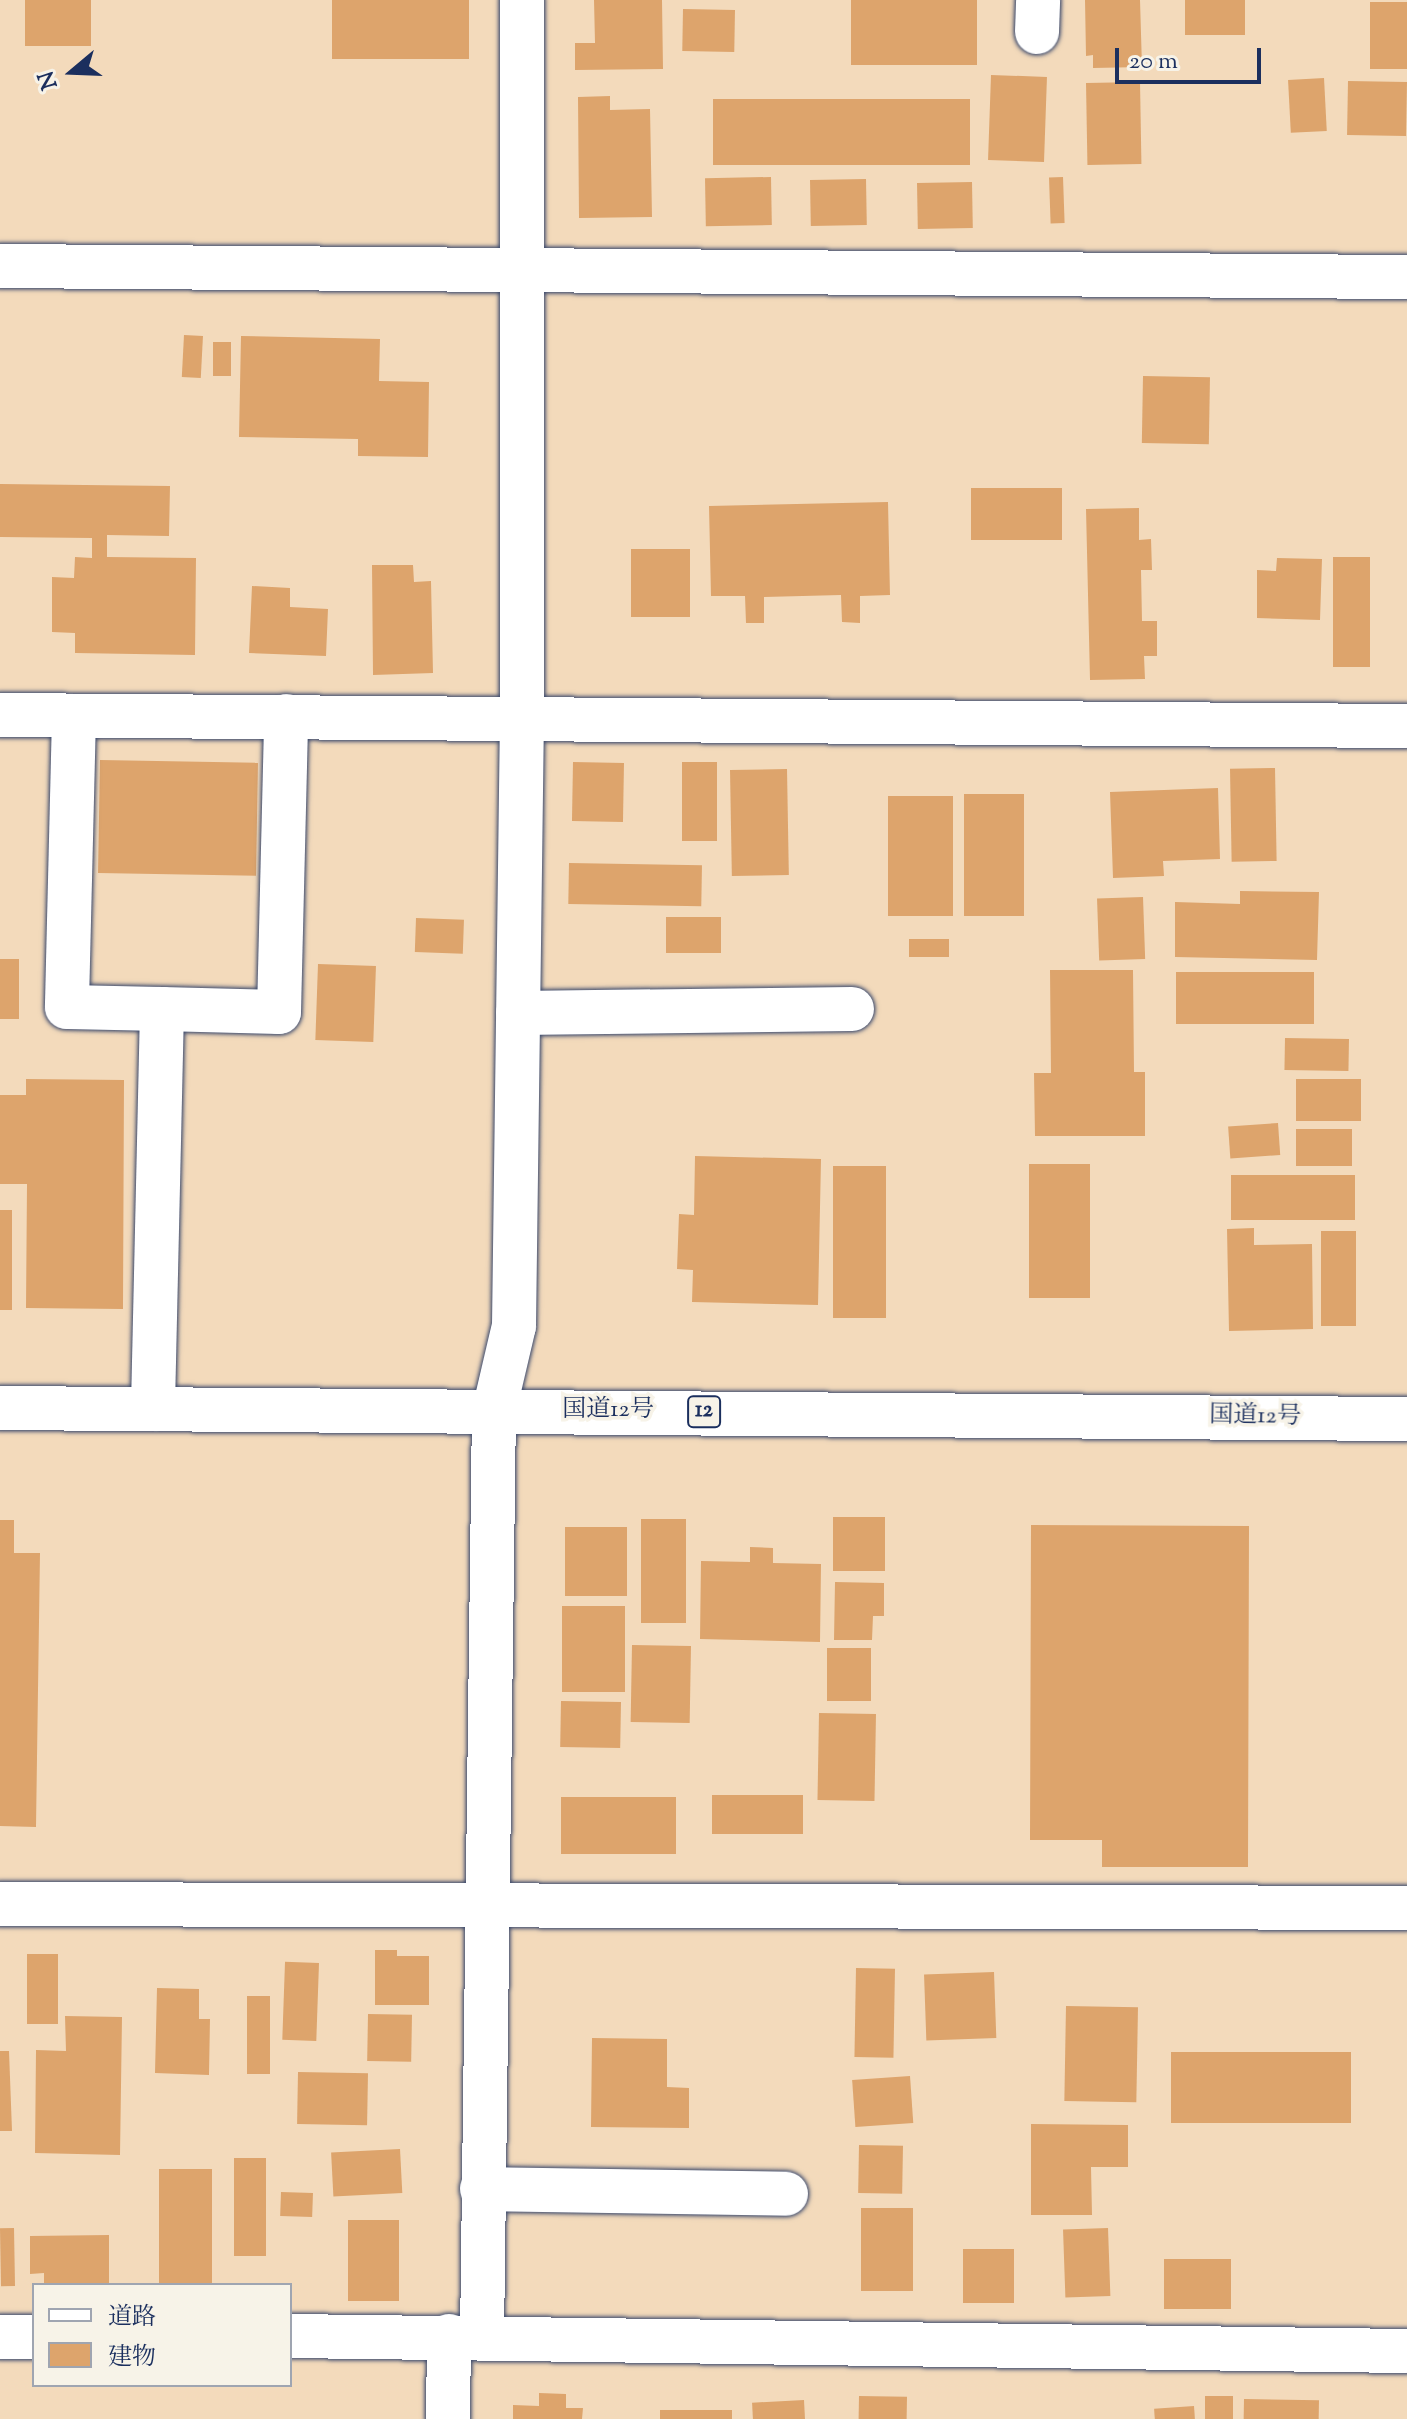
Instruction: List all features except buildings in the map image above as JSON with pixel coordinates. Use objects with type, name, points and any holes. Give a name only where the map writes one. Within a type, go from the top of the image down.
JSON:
[{"type":"main road","points":[[448,2419],[465,2337],[482,2189],[494,1411],[514,1326],[522,717],[522,0]]},
{"type":"main road","points":[[0,266],[1407,277]]},
{"type":"main road","points":[[0,715],[1407,726]]},
{"type":"main road","points":[[74,716],[67,1007],[279,1012],[286,716]]},
{"type":"main road","points":[[153,1409],[162,1009]]},
{"type":"main road","points":[[518,1013],[852,1009]]},
{"type":"main road","name":"国道12号","points":[[0,1408],[1407,1419]]},
{"type":"main road","points":[[0,1904],[1407,1908]]},
{"type":"main road","points":[[482,2189],[786,2194]]},
{"type":"main road","points":[[292,2336],[1407,2351]]},
{"type":"main road","points":[[0,2337],[32,2337]]}]
